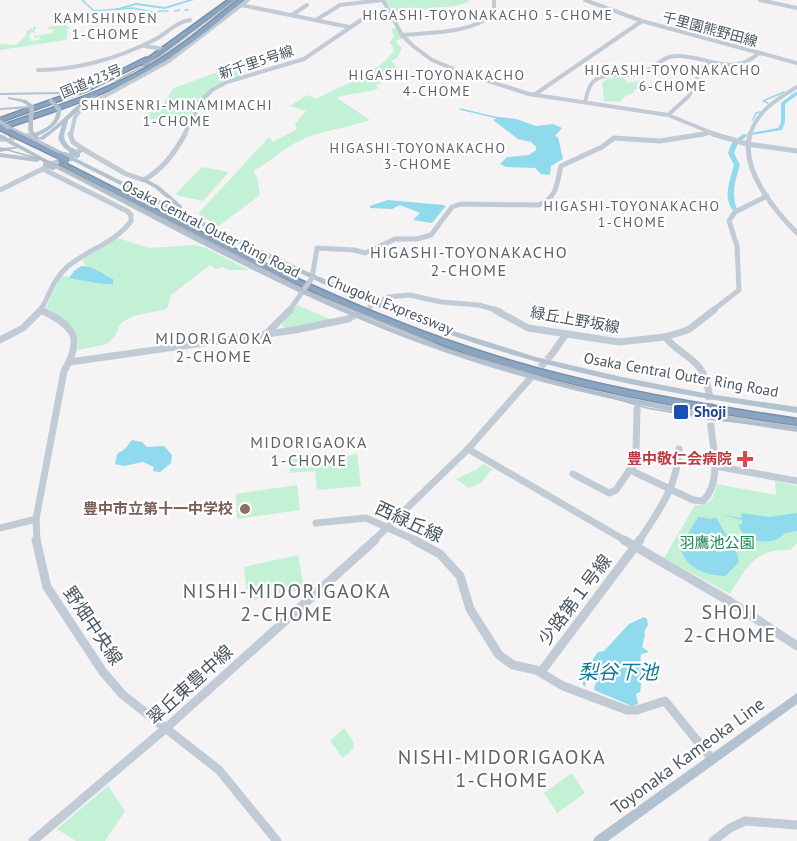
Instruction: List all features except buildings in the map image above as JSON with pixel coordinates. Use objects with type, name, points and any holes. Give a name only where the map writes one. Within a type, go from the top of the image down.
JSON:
[{"type":"highway","points":[[1,129],[147,62],[230,0]]},
{"type":"highway","name":"国道423号","points":[[1,129],[54,101],[110,79],[163,49],[230,0]]},
{"type":"highway","points":[[1,129],[132,75],[165,55],[226,9],[240,2]]},
{"type":"highway","name":"国道423号","points":[[1,129],[75,102],[128,79],[158,62],[240,2]]},
{"type":"highway","points":[[193,37],[226,9]]},
{"type":"highway","points":[[193,37],[215,17]]},
{"type":"highway","points":[[195,25],[208,18]]},
{"type":"highway","points":[[54,101],[96,87]]},
{"type":"highway","name":"Chugoku Expressway","points":[[1,129],[60,161],[316,289],[377,316],[460,348],[552,376],[618,392],[711,410],[797,422]]},
{"type":"highway","name":"Chugoku Expressway","points":[[60,161],[294,273],[376,310],[452,339],[544,368],[621,387],[797,416]]},
{"type":"main road","points":[[0,96],[79,90],[110,79]]},
{"type":"main road","points":[[41,139],[85,101],[128,79]]},
{"type":"main road","points":[[39,92],[54,93]]},
{"type":"main road","points":[[0,96],[33,96],[54,101],[59,109],[58,117],[54,124],[35,135]]},
{"type":"main road","points":[[0,96],[24,101],[32,106],[29,128],[31,133],[54,149]]},
{"type":"main road","points":[[0,109],[26,109],[54,101]]},
{"type":"main road","points":[[0,153],[60,161],[64,145],[61,136],[69,115]]},
{"type":"main road","name":"Osaka Central Outer Ring Road","points":[[1,129],[54,149],[60,161],[80,178],[304,290],[429,344],[539,380],[648,406],[797,429]]},
{"type":"main road","points":[[0,153],[16,148]]},
{"type":"main road","name":"Osaka Central Outer Ring Road","points":[[60,161],[155,199],[312,277],[430,325],[554,364],[670,390],[797,410]]},
{"type":"main road","points":[[144,180],[174,203],[216,226],[225,234]]},
{"type":"main road","points":[[539,380],[573,392],[637,409],[732,426],[787,428]]},
{"type":"main road","name":"Toyonaka Kameoka Line","points":[[599,841],[797,698]]},
{"type":"street","points":[[144,180],[126,174],[73,142],[69,133],[75,117],[81,109],[169,61],[240,2],[248,0]]},
{"type":"street","points":[[316,20],[340,5],[382,0],[402,34],[417,50],[443,65],[534,95],[668,114],[710,133],[747,144],[797,151]]},
{"type":"street","points":[[402,34],[480,25],[495,13],[494,0]]},
{"type":"street","name":"千里園熊野田線","points":[[585,0],[642,21],[797,63]]},
{"type":"street","points":[[760,0],[797,8]]},
{"type":"street","points":[[240,2],[349,27]]},
{"type":"street","points":[[292,15],[307,5]]},
{"type":"street","name":"新千里5号線","points":[[144,180],[153,175],[176,153],[202,100],[212,90],[227,82],[307,58],[349,27],[367,18],[391,15]]},
{"type":"street","points":[[38,70],[55,69],[119,56],[159,38],[178,22],[190,20]]},
{"type":"street","points":[[534,95],[584,63],[642,21]]},
{"type":"street","points":[[142,46],[163,49]]},
{"type":"street","points":[[585,102],[590,85],[601,78],[641,74],[673,56],[729,65],[753,61],[759,53]]},
{"type":"street","points":[[668,114],[689,96],[702,68],[709,62]]},
{"type":"street","points":[[797,87],[770,106],[750,132],[747,144],[750,165],[767,196],[782,219],[797,233]]},
{"type":"street","points":[[266,335],[287,315],[312,277],[317,248],[354,250],[365,253],[395,239],[426,238],[435,232],[452,207],[461,204],[538,205],[547,203],[552,199],[561,166],[577,156],[609,144],[614,138],[660,141],[710,133]]},
{"type":"street","points":[[0,190],[83,149]]},
{"type":"street","points":[[0,340],[26,326],[41,310],[51,284],[62,272],[79,258],[125,229],[132,218],[129,212],[60,161]]},
{"type":"street","name":"緑丘上野坂線","points":[[388,297],[410,294],[441,302],[479,305],[499,311],[524,326],[619,342],[665,337],[688,330],[739,290],[740,258],[734,230],[729,221],[734,213],[767,196]]},
{"type":"street","points":[[41,310],[64,322],[72,331],[75,345],[70,362],[266,335],[348,319]]},
{"type":"street","points":[[552,354],[566,334]]},
{"type":"street","points":[[665,337],[676,349],[699,364],[706,378],[709,393]]},
{"type":"street","name":"野畑中央線","points":[[70,362],[64,371],[36,519],[36,539],[47,587],[81,640],[119,691],[219,770],[278,841]]},
{"type":"street","name":"翠丘東豊中線","points":[[33,841],[166,728],[389,527],[468,449],[527,382]]},
{"type":"street","points":[[573,474],[609,493],[616,490],[632,468],[636,452],[637,409]]},
{"type":"street","points":[[632,468],[634,473],[671,491],[693,500],[706,500],[710,495],[715,466],[711,426]]},
{"type":"street","points":[[468,449],[729,601],[797,646]]},
{"type":"street","name":"少路第１号線","points":[[541,672],[635,547],[671,491],[678,470],[679,449]]},
{"type":"street","points":[[715,466],[797,481]]},
{"type":"street","name":"西緑丘線","points":[[316,523],[360,518],[389,527],[436,551],[454,568],[462,580],[471,613],[499,655],[513,665],[541,672],[563,686],[630,711],[665,701],[712,759]]},
{"type":"street","points":[[0,528],[36,519]]},
{"type":"street","points":[[713,841],[730,828],[745,821],[797,825]]},
{"type":"green space","points":[[386,0],[470,0],[456,6],[423,10],[406,20],[396,19]]},
{"type":"green space","points":[[59,17],[71,20],[66,27],[71,28],[65,30],[68,31],[66,40],[0,50],[0,44],[16,45],[27,35],[25,32],[32,28],[33,31],[33,26],[37,28],[34,30],[36,33],[32,32],[28,37],[31,38],[30,41],[39,40],[40,37],[35,38],[34,36],[53,33],[54,29],[47,29],[50,26],[61,26],[62,23],[56,20]]},
{"type":"green space","points":[[396,28],[403,39],[396,42],[402,48],[397,58],[391,61],[402,72],[387,73],[388,79],[375,86],[379,88],[337,98],[370,120],[306,138],[291,145],[253,171],[257,177],[260,195],[219,226],[198,214],[269,137],[273,142],[297,129],[295,124],[306,111],[290,106],[307,95],[317,99],[358,79],[387,59],[394,50],[389,43],[394,36],[391,29]]},
{"type":"green space","points":[[231,67],[243,76],[209,91],[188,122],[141,118],[163,104],[174,88]]},
{"type":"green space","points":[[623,77],[627,83],[642,80],[647,82],[643,88],[633,90],[635,92],[619,102],[604,101],[602,83],[607,79]]},
{"type":"green space","points":[[202,167],[229,172],[203,201],[175,195]]},
{"type":"green space","points":[[118,238],[149,248],[195,245],[206,248],[249,270],[228,270],[223,267],[216,269],[210,265],[171,295],[167,309],[133,316],[121,323],[114,337],[107,344],[78,350],[77,335],[74,329],[46,308],[61,275],[100,284],[113,284],[113,279],[86,266],[82,260]]},
{"type":"green space","points":[[297,305],[332,320],[284,329],[282,324]]},
{"type":"green space","points":[[289,454],[313,455],[314,461],[357,454],[361,486],[317,490],[315,471],[290,473]]},
{"type":"green space","points":[[483,464],[492,469],[481,483],[469,488],[456,479],[476,470]]},
{"type":"green space","name":"羽鷹池公園","points":[[775,481],[797,486],[797,543],[790,550],[778,550],[760,556],[747,568],[730,594],[664,558],[695,505],[705,504],[711,500],[717,484],[776,495]]},
{"type":"green space","points":[[297,485],[300,510],[237,519],[236,494]]},
{"type":"green space","points":[[298,555],[304,589],[248,601],[244,567]]},
{"type":"green space","points":[[344,728],[354,743],[354,748],[343,758],[330,741]]},
{"type":"green space","points":[[572,773],[585,793],[557,813],[544,793]]},
{"type":"green space","points":[[108,786],[125,811],[105,841],[76,841],[57,829]]},
{"type":"water","points":[[499,117],[516,119],[536,126],[553,124],[562,128],[555,136],[558,137],[563,159],[551,166],[550,175],[541,174],[535,168],[506,167],[500,164],[507,157],[529,155],[536,150],[536,147],[531,142],[518,139],[493,120]]},
{"type":"water","points":[[388,200],[446,206],[432,223],[413,220],[420,213],[400,205],[392,209],[370,208],[370,206]]},
{"type":"water","points":[[81,266],[94,269],[113,279],[113,284],[69,278]]},
{"type":"water","points":[[132,440],[142,442],[147,447],[164,446],[172,455],[171,463],[160,472],[153,471],[154,467],[143,462],[124,466],[115,464],[117,454],[125,449]]},
{"type":"water","points":[[742,513],[769,517],[797,513],[797,531],[785,533],[773,541],[751,539],[744,534],[738,524],[742,524],[742,520],[722,515],[741,518]]},
{"type":"water","points":[[698,517],[711,519],[716,517],[725,533],[733,539],[739,562],[725,576],[697,569],[683,555],[680,547]]},
{"type":"water","name":"梨谷下池","points":[[644,617],[648,625],[644,632],[642,647],[649,652],[641,654],[641,687],[640,692],[636,694],[638,704],[632,706],[594,690],[596,681],[587,677],[585,687],[583,674],[598,652],[604,651],[629,624]]},
{"type":"waterway","points":[[82,0],[94,11],[132,8],[153,12]]},
{"type":"waterway","points":[[117,9],[136,4],[165,8],[192,0]]},
{"type":"waterway","points":[[175,11],[180,10]]},
{"type":"waterway","points":[[156,12],[162,11]]},
{"type":"waterway","points":[[163,11],[168,11]]},
{"type":"waterway","points":[[768,103],[763,101],[784,92]]},
{"type":"waterway","points":[[753,134],[780,129],[783,122],[783,103],[797,93]]},
{"type":"waterway","points":[[460,109],[498,118]]},
{"type":"waterway","points":[[753,120],[756,113],[760,112]]},
{"type":"waterway","points":[[739,140],[745,135]]},
{"type":"waterway","points":[[734,209],[730,192],[737,165],[731,153],[735,143]]},
{"type":"tunnel","points":[[0,139],[35,135],[31,135]]},
{"type":"tunnel","points":[[362,311],[388,297]]},
{"type":"tunnel","points":[[348,319],[365,310]]},
{"type":"tunnel","points":[[527,382],[552,354]]},
{"type":"tunnel","points":[[709,393],[711,426]]},
{"type":"railway","points":[[116,81],[159,57],[235,0]]},
{"type":"railway","points":[[0,148],[51,162],[309,292],[450,350],[647,408],[716,420],[797,428]]},
{"type":"place","name":"Shoji","points":[[681,412]]},
{"type":"place","name":"豊中敬仁会病院","points":[[745,459]]},
{"type":"place","name":"豊中市立第十一中学校","points":[[245,509]]},
{"type":"district","name":"HIGASHI-TOYONAKACHO 5-CHOME","points":[[488,15]]},
{"type":"district","name":"KAMISHINDEN 1-CHOME","points":[[106,26]]},
{"type":"district","name":"HIGASHI-TOYONAKACHO 6-CHOME","points":[[673,78]]},
{"type":"district","name":"HIGASHI-TOYONAKACHO 4-CHOME","points":[[437,84]]},
{"type":"district","name":"SHINSENRI-MINAMIMACHI 1-CHOME","points":[[177,114]]},
{"type":"district","name":"HIGASHI-TOYONAKACHO 3-CHOME","points":[[418,156]]},
{"type":"district","name":"HIGASHI-TOYONAKACHO 1-CHOME","points":[[632,214]]},
{"type":"district","name":"HIGASHI-TOYONAKACHO 2-CHOME","points":[[469,261]]},
{"type":"district","name":"MIDORIGAOKA 2-CHOME","points":[[214,347]]},
{"type":"district","name":"MIDORIGAOKA 1-CHOME","points":[[309,451]]},
{"type":"district","name":"NISHI-MIDORIGAOKA 2-CHOME","points":[[287,602]]},
{"type":"district","name":"SHOJI 2-CHOME","points":[[730,624]]},
{"type":"district","name":"NISHI-MIDORIGAOKA 1-CHOME","points":[[502,768]]}]
